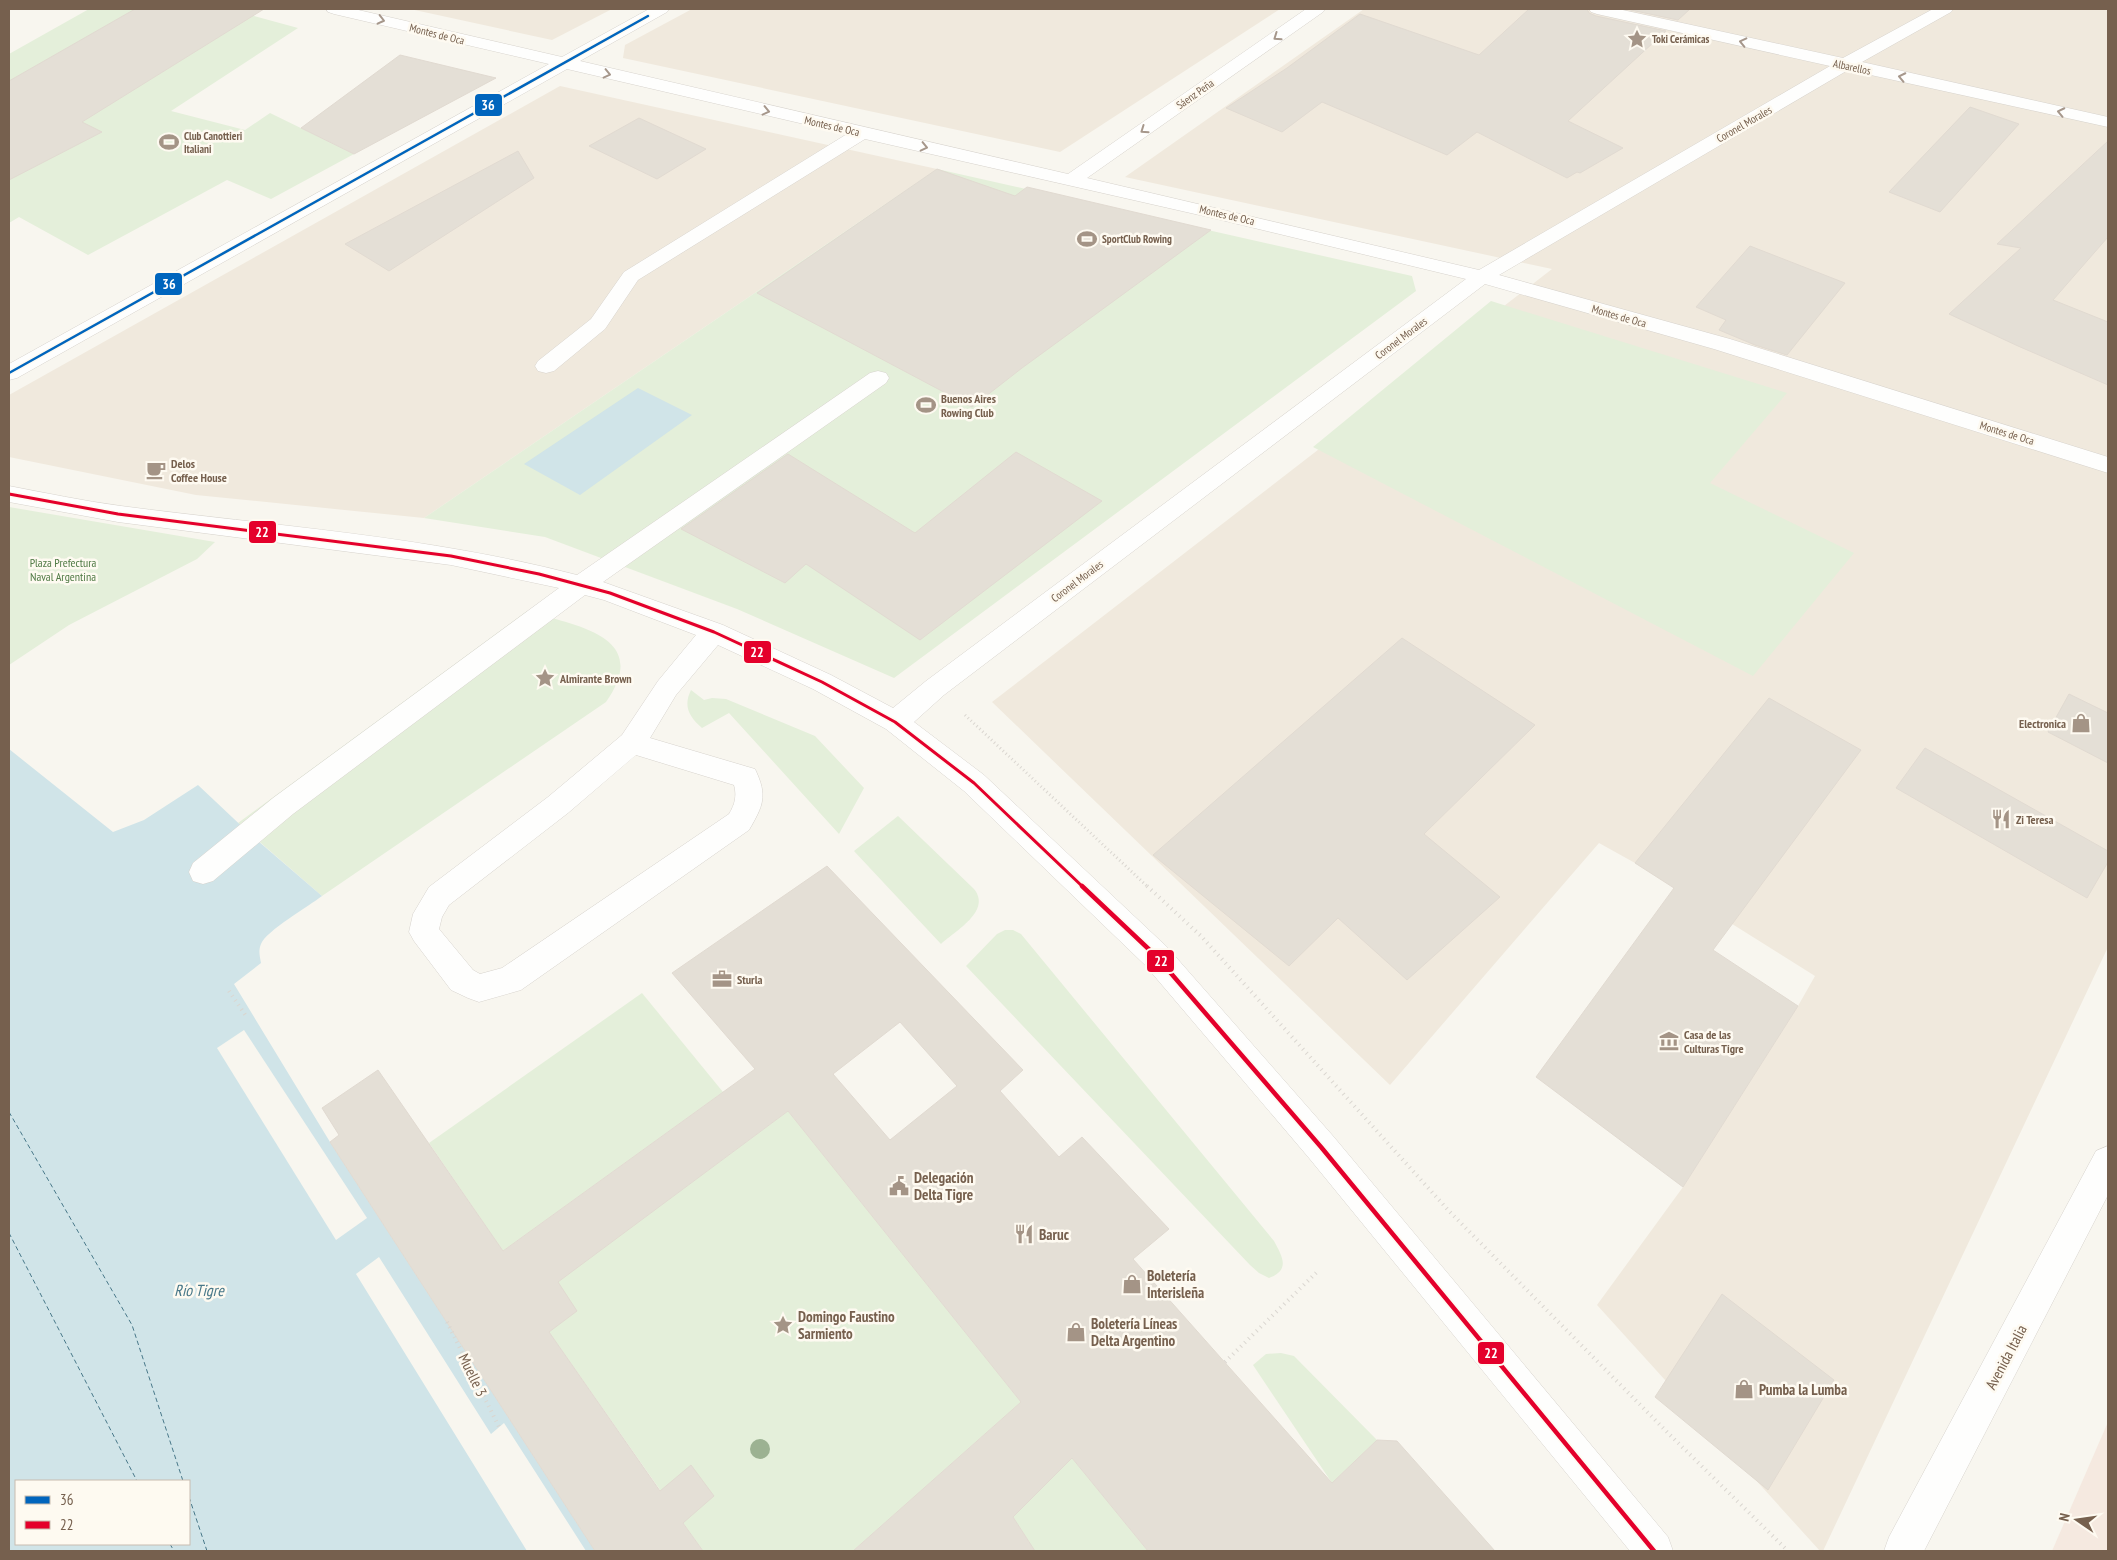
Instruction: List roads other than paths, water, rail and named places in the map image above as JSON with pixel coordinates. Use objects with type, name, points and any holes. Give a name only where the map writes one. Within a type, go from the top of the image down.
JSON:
[{"type":"street","name":"Montes de Oca","points":[[334,9],[1482,277],[1722,344],[2108,465]]},
{"type":"street","points":[[9,373],[662,9]]},
{"type":"street","name":"Sáenz Peña","points":[[1073,180],[1317,9]]},
{"type":"street","name":"Albarellos","points":[[1597,9],[2108,122]]},
{"type":"street","name":"Coronel Morales","points":[[895,722],[935,688],[1482,277],[1844,65],[1945,9]]},
{"type":"street","points":[[546,366],[598,324],[631,276],[862,133]]},
{"type":"street","points":[[203,872],[283,806],[581,585],[878,378]]},
{"type":"street","points":[[9,494],[118,514],[451,556],[539,574],[610,594],[714,632],[822,682],[895,722],[974,783],[1156,956],[1321,1147],[1654,1551]]},
{"type":"street","points":[[632,743],[745,777],[750,789],[750,804],[739,822],[510,980],[479,988],[462,980],[424,932],[426,920],[439,896],[558,805],[632,743],[667,688],[714,632]]},
{"type":"street","name":"Avenida Italia","points":[[1903,1551],[2108,1162]]},
{"type":"water","points":[[638,388],[692,415],[580,495],[524,464]]},
{"type":"water","name":"Río Tigre","points":[[9,749],[113,832],[144,820],[198,785],[250,834],[322,896],[271,932],[261,944],[261,963],[234,984],[330,1142],[595,1551],[9,1551]]},
{"type":"place","name":"Toki Cerámicas","points":[[1637,39]]},
{"type":"place","name":"Club Canottieri Italiani","points":[[169,142]]},
{"type":"place","name":"SportClub Rowing","points":[[1087,239]]},
{"type":"place","name":"Buenos Aires Rowing Club","points":[[926,405]]},
{"type":"place","name":"Delos Coffee House","points":[[156,470]]},
{"type":"place","name":"Almirante Brown","points":[[545,678]]},
{"type":"place","name":"Electronica","points":[[2081,723]]},
{"type":"place","name":"Zi Teresa","points":[[2001,819]]},
{"type":"place","name":"Sturla","points":[[722,979]]},
{"type":"place","name":"Casa de las Culturas Tigre","points":[[1669,1041]]},
{"type":"place","name":"Delegación Delta Tigre","points":[[899,1186]]},
{"type":"place","name":"Baruc","points":[[1024,1234]]},
{"type":"place","name":"Boletería Interisleña","points":[[1132,1284]]},
{"type":"place","name":"Domingo Faustino Sarmiento","points":[[783,1325]]},
{"type":"place","name":"Boletería Líneas Delta Argentino","points":[[1076,1332]]},
{"type":"place","name":"Pumba la Lumba","points":[[1744,1389]]},
{"type":"park label","name":"Plaza Prefectura Naval Argentina","points":[[63,569]]}]
